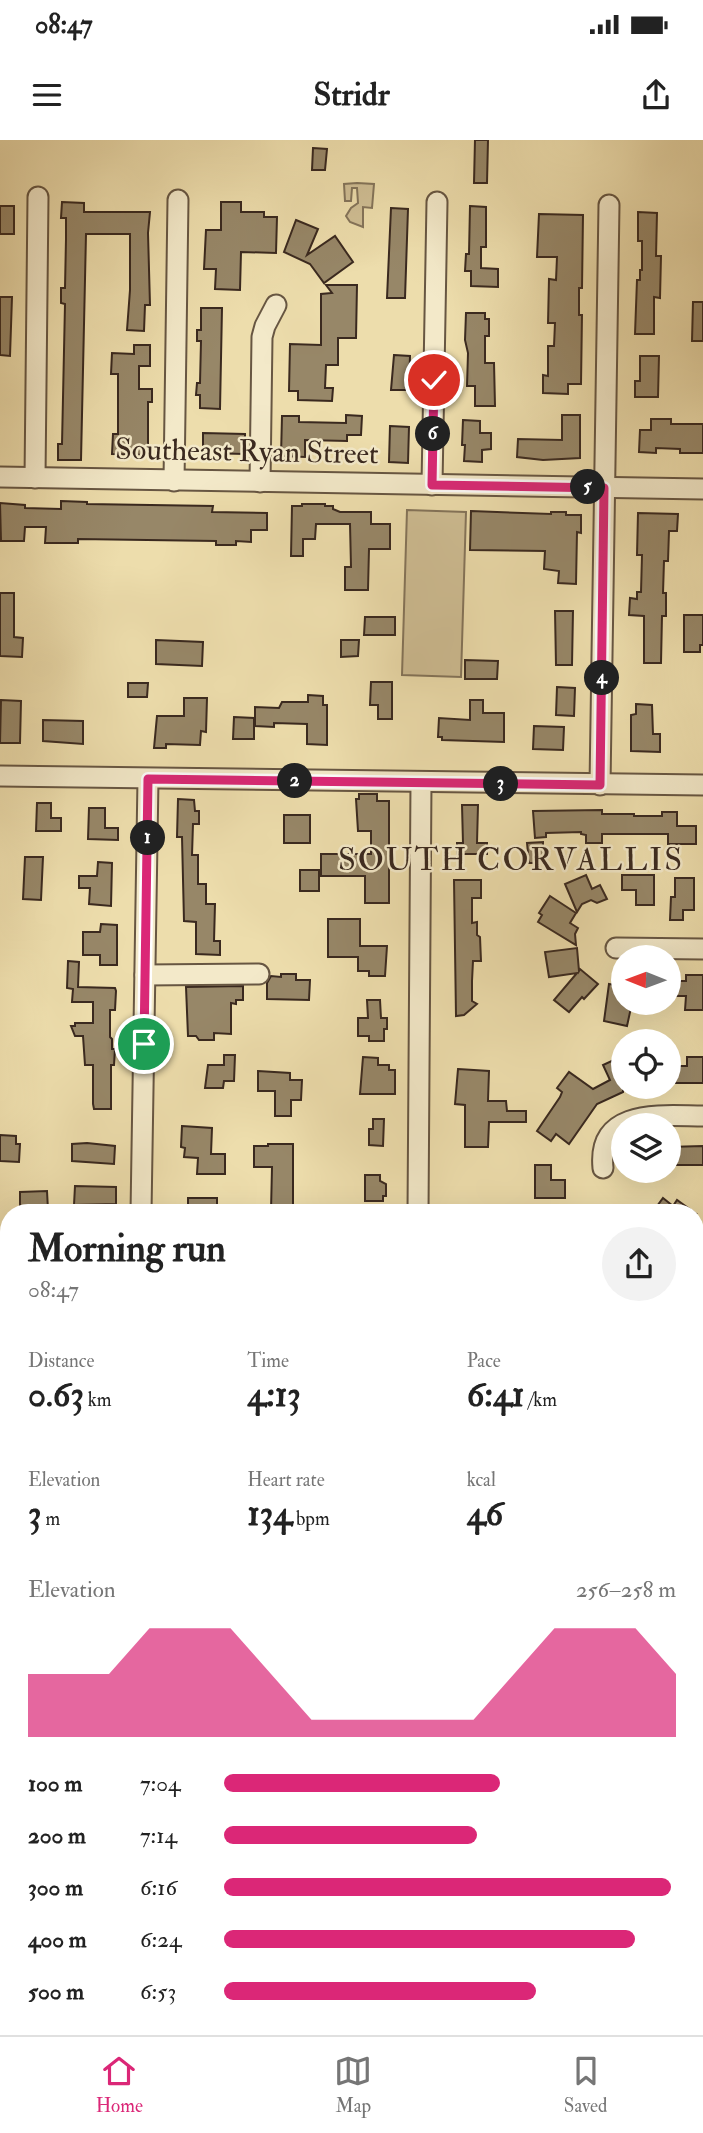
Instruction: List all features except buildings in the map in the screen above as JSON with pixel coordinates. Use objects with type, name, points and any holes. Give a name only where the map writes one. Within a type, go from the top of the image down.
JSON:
[{"type":"street","points":[[35,478],[38,197]]},
{"type":"street","points":[[174,481],[178,200]]},
{"type":"street","points":[[432,485],[437,202]]},
{"type":"street","points":[[600,785],[609,205]]},
{"type":"street","points":[[260,482],[262,337],[276,305]]},
{"type":"street","name":"Southeast Ryan Street","points":[[0,477],[703,489]]},
{"type":"street","points":[[0,776],[703,785]]},
{"type":"street","points":[[141,1204],[148,779]]},
{"type":"street","points":[[418,1204],[421,782]]},
{"type":"street","points":[[681,949],[703,950]]},
{"type":"street","points":[[145,975],[259,974]]},
{"type":"street","points":[[603,1168],[603,1150],[607,1139],[616,1128],[628,1120],[657,1116],[703,1116]]},
{"type":"shaded area","points":[[344,184],[374,184],[372,208],[363,207],[363,227],[350,222],[346,216],[358,203],[357,188],[352,188],[351,201],[345,201]]},
{"type":"shaded area","points":[[407,510],[466,512],[461,677],[402,675]]},
{"type":"district","name":"SOUTH CORVALLIS","points":[[511,859]]},
{"type":"route","points":[[144,1044],[148,779],[600,785],[604,488],[432,485],[434,380]]}]
